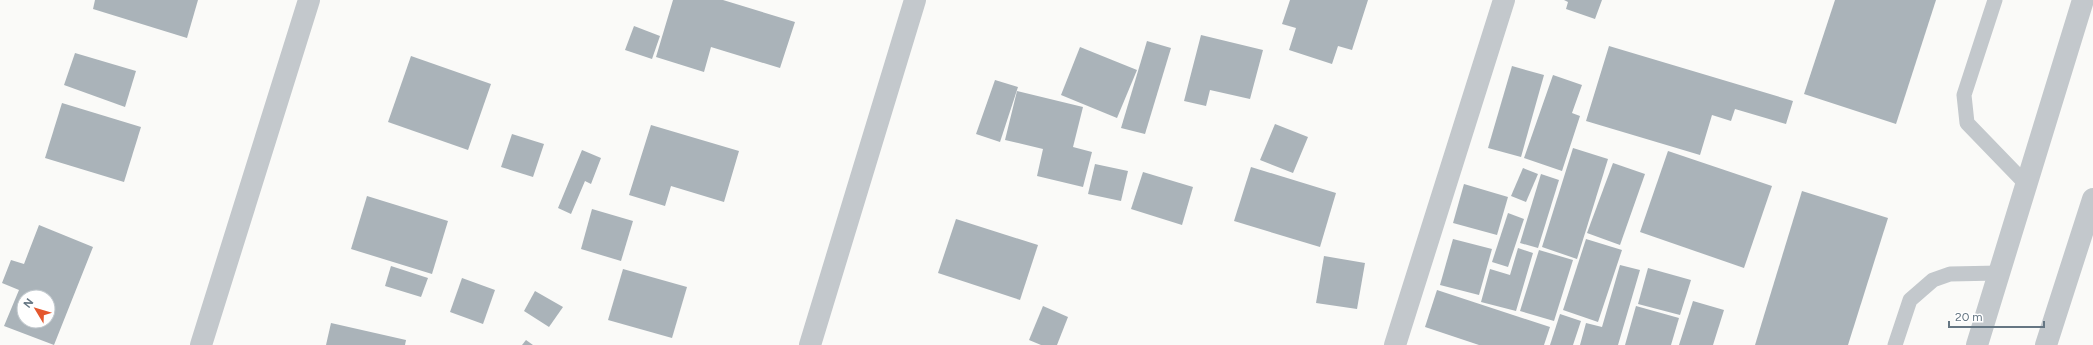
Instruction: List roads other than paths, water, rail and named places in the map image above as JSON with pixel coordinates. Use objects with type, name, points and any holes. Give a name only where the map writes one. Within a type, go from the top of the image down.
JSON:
[{"type":"street","points":[[201,345],[309,0]]},
{"type":"street","points":[[810,345],[915,0]]},
{"type":"street","points":[[1395,345],[1504,0]]},
{"type":"street","points":[[1977,345],[2083,0]]},
{"type":"street","points":[[2046,345],[2093,199]]},
{"type":"lane","points":[[1995,0],[1964,95],[1967,123],[2026,184]]},
{"type":"lane","points":[[1895,345],[1910,300],[1933,280],[1950,274],[1999,273]]}]
